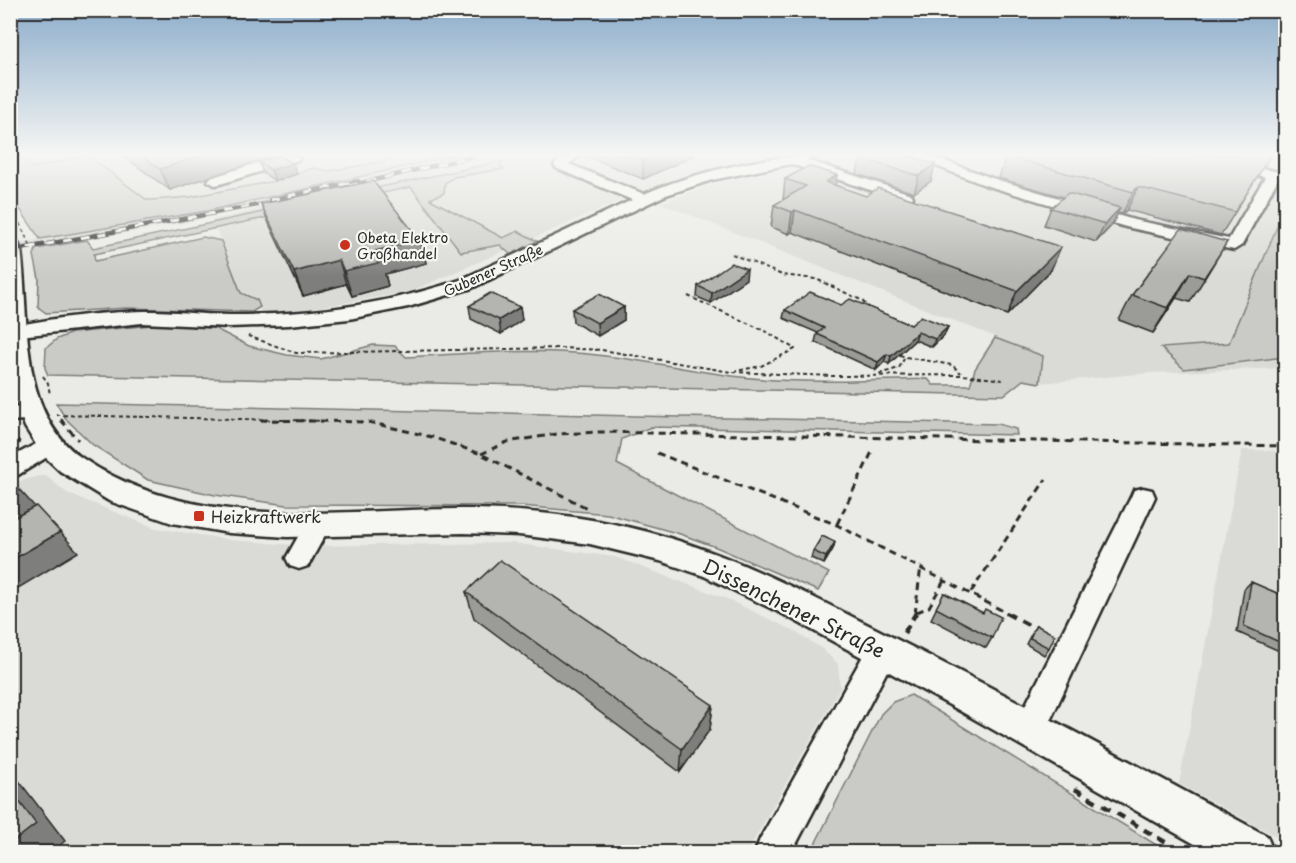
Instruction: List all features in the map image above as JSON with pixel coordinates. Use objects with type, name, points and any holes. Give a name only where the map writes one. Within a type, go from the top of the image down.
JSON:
[{"type":"main road","name":"Dissenchener Straße","points":[[10,245],[15,332],[21,380],[34,414],[49,445],[71,465],[128,496],[162,508],[199,516],[246,522],[317,526],[424,521],[519,523],[601,533],[664,549],[715,568],[892,644],[1030,729],[1251,852]]},
{"type":"street","points":[[634,195],[643,199]]},
{"type":"street","name":"Gubener Straße","points":[[15,332],[80,321],[144,317],[226,321],[294,320],[355,314],[440,294],[492,273],[654,195]]},
{"type":"street","points":[[900,195],[923,203]]},
{"type":"street","points":[[1035,195],[1131,224],[1234,245],[1262,195]]},
{"type":"street","points":[[10,469],[49,445]]},
{"type":"street","points":[[1030,729],[1143,497]]},
{"type":"street","points":[[298,558],[317,526]]},
{"type":"street","points":[[773,852],[892,644]]},
{"type":"path","points":[[10,204],[14,214],[10,212]]},
{"type":"path","points":[[732,254],[782,275],[816,279],[861,300],[877,315]]},
{"type":"path","points":[[688,296],[767,332],[795,350],[761,366],[731,372]]},
{"type":"path","points":[[226,321],[252,339],[296,352],[560,348],[602,350],[731,372],[963,375],[1003,380]]},
{"type":"path","points":[[897,353],[905,357],[952,365],[963,375]]},
{"type":"path","points":[[874,375],[899,368],[905,357]]},
{"type":"path","points":[[34,414],[79,441]]},
{"type":"path","points":[[34,414],[368,422],[432,437],[481,454],[598,514]]},
{"type":"path","points":[[481,454],[507,442],[557,434],[600,432],[1286,446]]},
{"type":"path","points":[[10,444],[17,439]]},
{"type":"path","points":[[837,525],[873,450]]},
{"type":"path","points":[[657,453],[837,525],[971,592],[1070,648]]},
{"type":"path","points":[[971,592],[1046,479]]},
{"type":"path","points":[[892,644],[916,612],[921,566]]},
{"type":"path","points":[[916,612],[929,607],[945,579]]},
{"type":"path","points":[[1068,784],[1182,852]]},
{"type":"shaded area","points":[[141,195],[147,200],[152,200],[199,195],[277,195],[207,211],[40,239],[11,196]]},
{"type":"shaded area","points":[[306,195],[183,223],[11,253],[11,245],[40,239],[11,196]]},
{"type":"shaded area","points":[[317,195],[633,195],[409,292],[307,309],[263,313],[241,293],[212,220]]},
{"type":"shaded area","points":[[341,195],[372,195],[94,254],[95,261],[203,237],[221,241],[241,293],[257,300],[260,307],[252,312],[127,308],[46,313],[38,307],[39,279],[34,255],[36,249],[87,240],[93,248]]},
{"type":"shaded area","points":[[417,195],[439,195],[430,199],[503,238],[518,231],[537,241],[511,255],[500,245],[461,252]]},
{"type":"shaded area","points":[[681,195],[1285,195],[1285,368],[1149,373],[1040,383],[1043,356],[660,203]]},
{"type":"shaded area","points":[[1285,207],[1285,357],[1184,369],[1161,348],[1229,343]]},
{"type":"shaded area","points":[[161,324],[214,328],[249,346],[287,355],[321,359],[373,345],[395,346],[406,357],[490,352],[553,352],[614,357],[732,376],[780,380],[928,379],[933,385],[970,385],[975,369],[995,338],[1043,356],[1040,383],[1023,380],[1004,395],[48,375],[45,368],[46,348],[57,339],[72,333]]},
{"type":"shaded area","points":[[56,403],[998,424],[1016,429],[1017,435],[651,427],[622,439],[617,464],[829,573],[818,591],[716,547],[680,534],[608,514],[521,506],[287,505],[215,495],[148,480],[93,445],[66,419]]},
{"type":"shaded area","points":[[1242,450],[1285,451],[1285,841],[1179,784]]},
{"type":"shaded area","points":[[39,476],[46,476],[67,493],[155,528],[231,540],[306,546],[511,543],[615,557],[727,599],[794,631],[821,648],[838,664],[840,688],[747,852],[11,852],[10,486]]},
{"type":"shaded area","points":[[911,695],[1168,852],[811,852],[881,714],[893,702]]},
{"type":"building","name":"Obeta Elektro Großhandel","points":[[303,195],[384,195],[420,240],[375,251],[382,262],[344,271],[339,260],[294,272],[261,204]]},
{"type":"building","points":[[790,195],[901,195],[1061,247],[1017,291],[795,210],[792,212],[774,205]]},
{"type":"building","points":[[1065,195],[1076,195],[1120,208],[1105,224],[1051,208]]},
{"type":"building","points":[[1170,195],[1245,195],[1235,212]]},
{"type":"building","points":[[1181,229],[1227,242],[1204,278],[1190,273],[1168,308],[1132,295]]},
{"type":"building","points":[[731,263],[747,269],[712,293],[698,286]]},
{"type":"building","points":[[810,292],[841,305],[850,299],[911,325],[921,316],[948,327],[935,339],[918,332],[891,356],[887,354],[878,362],[817,334],[824,328],[785,310]]},
{"type":"building","points":[[490,293],[520,307],[499,320],[469,306]]},
{"type":"building","points":[[599,294],[624,307],[597,323],[572,309]]},
{"type":"building","points":[[10,481],[17,487],[10,490]]},
{"type":"building","points":[[36,506],[60,532],[10,561],[10,520]]},
{"type":"building","points":[[822,536],[835,542],[826,557],[813,551]]},
{"type":"building","points":[[500,560],[713,705],[682,749],[466,592]]},
{"type":"building","points":[[1251,582],[1286,597],[1286,645],[1244,626]]},
{"type":"building","points":[[944,593],[983,613],[985,609],[1001,617],[992,638],[936,608]]},
{"type":"building","points":[[1036,625],[1055,635],[1049,648],[1030,638]]},
{"type":"building","points":[[10,789],[36,824],[10,844]]},
{"type":"railway","points":[[270,200],[292,195]]},
{"type":"railway","points":[[10,251],[279,201]]},
{"type":"place","name":"Obeta Elektro Großhandel","points":[[345,245]]},
{"type":"place","name":"Heizkraftwerk","points":[[199,516]]}]
